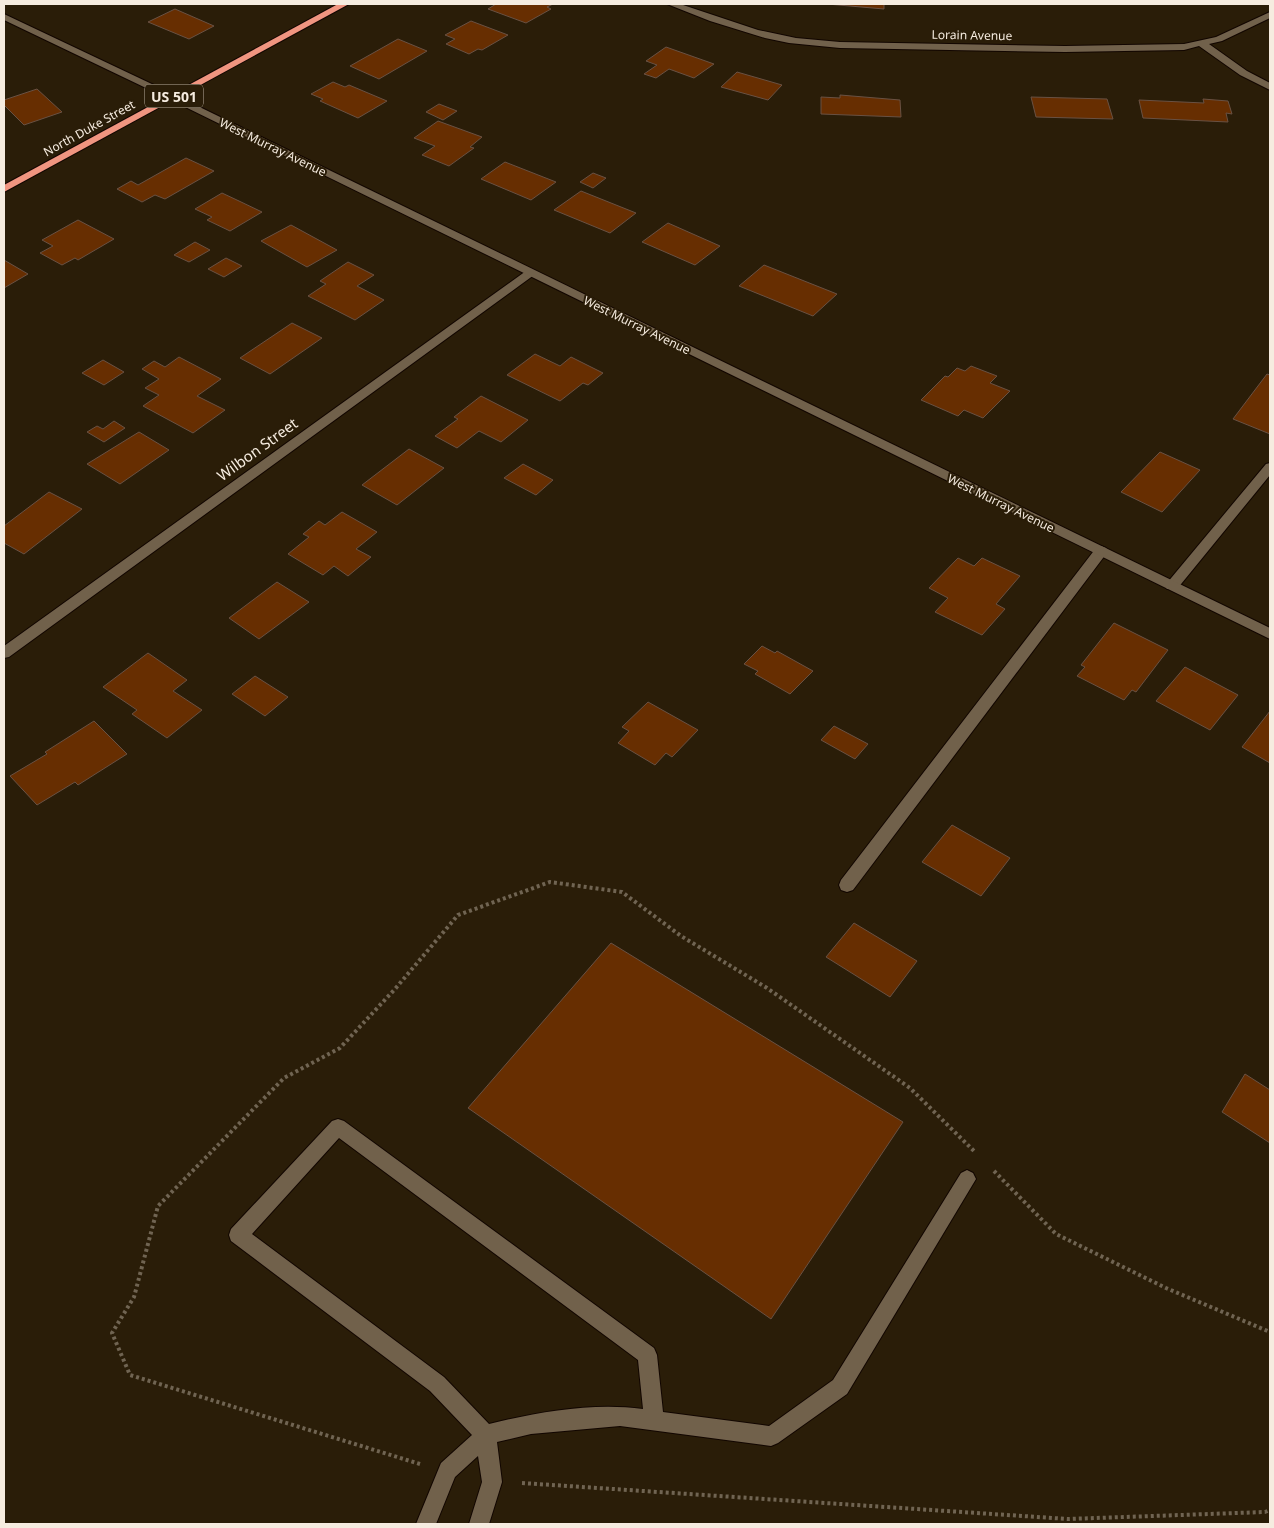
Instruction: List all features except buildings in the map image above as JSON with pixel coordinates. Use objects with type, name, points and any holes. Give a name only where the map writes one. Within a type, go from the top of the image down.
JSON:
[{"type":"highway","name":"North Duke Street","points":[[4,189],[344,4]]},
{"type":"street","name":"Lorain Avenue","points":[[672,4],[764,34],[840,45],[1127,50],[1202,44],[1219,39],[1270,15]]},
{"type":"street","name":"West Murray Avenue","points":[[4,17],[172,97],[1270,634]]},
{"type":"street","points":[[1202,44],[1235,69],[1270,87]]},
{"type":"street","name":"Wilbon Street","points":[[4,653],[530,272]]},
{"type":"street","points":[[1172,586],[1270,467]]},
{"type":"street","points":[[847,885],[1101,551]]},
{"type":"street","points":[[479,1524],[492,1482],[486,1435],[437,1384],[238,1235],[338,1127],[647,1354],[654,1420]]},
{"type":"street","points":[[426,1524],[448,1470],[486,1435],[531,1424],[620,1416],[772,1436],[840,1387],[967,1178]]},
{"type":"path","points":[[420,1464],[130,1375],[112,1334],[134,1297],[158,1206],[284,1078],[340,1048],[458,915],[550,882],[622,892],[681,936],[767,988],[910,1088],[981,1158]]},
{"type":"path","points":[[988,1165],[1056,1234],[1166,1288],[1270,1332]]},
{"type":"path","points":[[511,1483],[1068,1519],[1265,1512],[1270,1510]]}]
